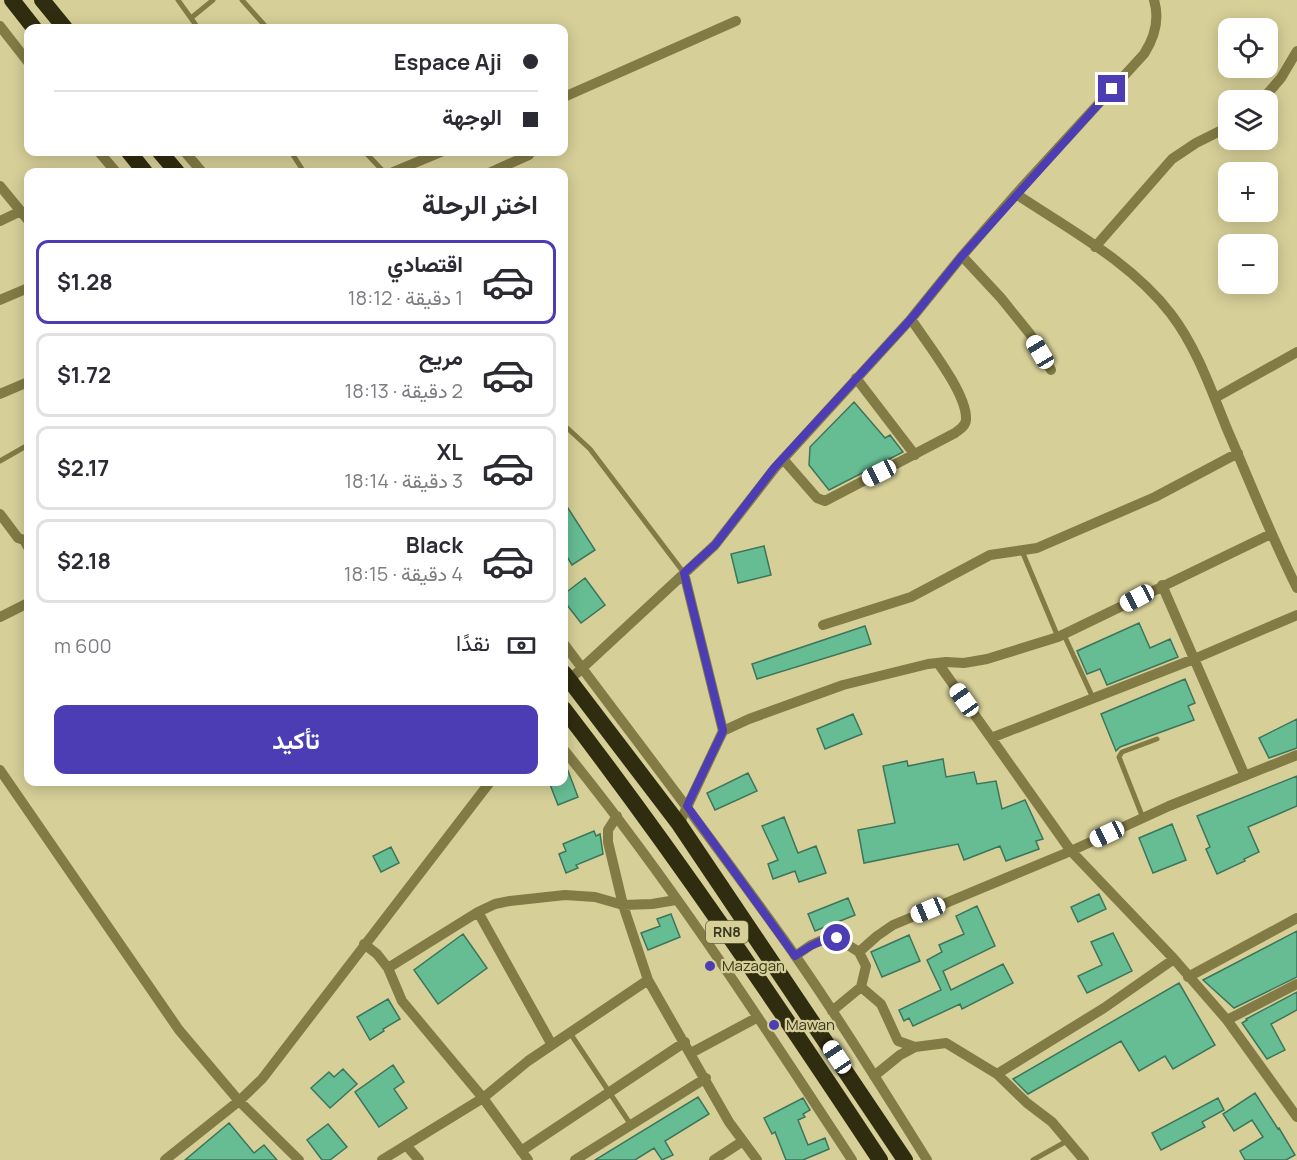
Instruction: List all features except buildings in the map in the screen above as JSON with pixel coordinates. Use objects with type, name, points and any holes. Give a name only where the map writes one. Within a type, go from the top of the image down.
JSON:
[{"type":"highway","points":[[12,0],[31,24]]},
{"type":"highway","points":[[42,0],[62,24]]},
{"type":"highway","points":[[132,156],[143,168]]},
{"type":"highway","points":[[163,156],[174,168]]},
{"type":"highway","name":"RN8","points":[[568,682],[679,824],[905,1160]]},
{"type":"highway","name":"RN8","points":[[568,715],[697,889],[805,1045],[880,1160]]},
{"type":"street","points":[[568,677],[715,545],[783,459],[911,319],[1016,194],[1144,54],[1154,39],[1157,25],[1154,0]]},
{"type":"street","points":[[568,95],[736,21]]},
{"type":"street","points":[[0,26],[24,57]]},
{"type":"street","points":[[1271,90],[1297,51]]},
{"type":"street","points":[[1095,247],[1172,159],[1218,132]]},
{"type":"street","points":[[102,156],[113,168]]},
{"type":"street","points":[[188,156],[199,168]]},
{"type":"street","points":[[403,168],[431,156]]},
{"type":"street","points":[[500,168],[527,156]]},
{"type":"street","points":[[0,186],[24,215]]},
{"type":"street","points":[[1016,194],[1125,266],[1170,313],[1186,336],[1215,398],[1271,534],[1294,573],[1297,588]]},
{"type":"street","points":[[0,221],[21,211]]},
{"type":"street","points":[[962,256],[1023,326],[1051,370]]},
{"type":"street","points":[[0,300],[24,290]]},
{"type":"street","points":[[783,459],[817,498],[825,501],[915,455],[964,426],[966,420],[960,394],[911,319]]},
{"type":"street","points":[[1215,398],[1297,352]]},
{"type":"street","points":[[856,378],[915,455]]},
{"type":"street","points":[[0,394],[24,384]]},
{"type":"street","points":[[823,625],[911,597],[990,555],[1037,548],[1155,497],[1238,453]]},
{"type":"street","points":[[0,514],[18,538],[24,540]]},
{"type":"street","points":[[679,824],[723,731],[748,719],[843,685],[938,663],[964,663],[987,659],[1061,636],[1271,534]]},
{"type":"street","points":[[684,573],[723,731]]},
{"type":"street","points":[[1162,585],[1245,776]]},
{"type":"street","points":[[0,617],[24,605]]},
{"type":"street","points":[[991,738],[1194,659],[1297,615]]},
{"type":"street","points":[[568,649],[687,806],[795,956],[927,1160]]},
{"type":"street","points":[[938,663],[1071,850],[1174,959],[1227,1020],[1297,1117]]},
{"type":"street","points":[[568,755],[617,816],[676,900],[758,1017],[852,1160]]},
{"type":"street","points":[[859,952],[892,926],[1143,818],[1297,755]]},
{"type":"street","points":[[0,770],[179,1030],[239,1101],[299,1160]]},
{"type":"street","points":[[165,1160],[239,1101],[262,1079],[487,786]]},
{"type":"street","points":[[617,816],[608,830],[608,842],[623,905],[648,980],[706,1078],[729,1122],[758,1160]]},
{"type":"street","points":[[388,968],[478,912],[495,904],[565,895],[595,897],[623,905],[676,900]]},
{"type":"street","points":[[478,912],[552,1045]]},
{"type":"street","points":[[1188,977],[1297,918]]},
{"type":"street","points":[[795,956],[827,938],[837,938],[859,952],[866,966],[861,987],[832,1011]]},
{"type":"street","points":[[364,944],[377,954],[388,968],[402,1001],[483,1098],[524,1155],[685,1042]]},
{"type":"street","points":[[996,1074],[1104,1008],[1174,959]]},
{"type":"street","points":[[382,1160],[483,1098],[528,1061],[648,980]]},
{"type":"street","points":[[1227,1020],[1297,984]]},
{"type":"street","points":[[861,987],[881,1004],[898,1041],[915,1047]]},
{"type":"street","points":[[691,1053],[758,1017]]},
{"type":"street","points":[[874,1076],[900,1055],[915,1047],[946,1043],[996,1074],[1027,1103],[1052,1122],[1084,1160]]},
{"type":"street","points":[[575,1160],[706,1078]]},
{"type":"street","points":[[714,1160],[743,1141]]},
{"type":"street","points":[[406,1145],[419,1160]]},
{"type":"lane","points":[[178,0],[195,24]]},
{"type":"lane","points":[[191,18],[213,0]]},
{"type":"lane","points":[[242,0],[263,24]]},
{"type":"lane","points":[[369,156],[380,168]]},
{"type":"lane","points":[[568,429],[590,450],[684,573]]},
{"type":"lane","points":[[0,461],[24,447]]},
{"type":"lane","points":[[1022,551],[1061,636],[1093,698]]},
{"type":"lane","points":[[1143,818],[1119,757],[1122,752],[1157,739]]},
{"type":"lane","points":[[570,1033],[632,1125]]},
{"type":"lane","points":[[1033,1160],[1068,1140]]},
{"type":"place","name":"Mazagan","points":[[710,966]]},
{"type":"place","name":"Mawan","points":[[774,1025]]},
{"type":"route","points":[[837,938],[827,938],[795,956],[687,806],[723,731],[684,573],[715,545],[774,468],[911,319],[1016,194],[1112,89]]}]
